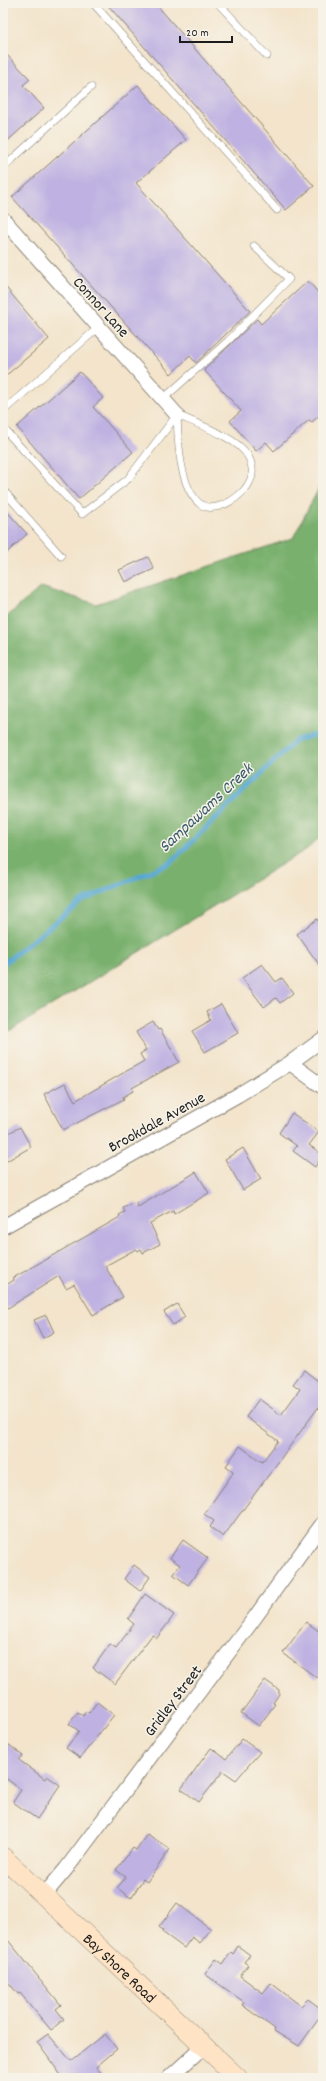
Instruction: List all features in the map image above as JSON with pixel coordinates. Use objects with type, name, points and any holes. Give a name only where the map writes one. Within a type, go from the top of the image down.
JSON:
[{"type":"main road","name":"Bay Shore Road","points":[[3,1857],[238,2078]]},
{"type":"street","name":"Connor Lane","points":[[5,225],[99,327],[177,415]]},
{"type":"street","name":"Brookdale Avenue","points":[[3,1227],[238,1095],[290,1063],[323,1039]]},
{"type":"street","points":[[290,1063],[323,1087]]},
{"type":"street","name":"Gridley Street","points":[[44,1895],[66,1869],[254,1620],[323,1523]]},
{"type":"street","points":[[169,2078],[204,2046]]},
{"type":"lane","points":[[93,3],[277,210]]},
{"type":"lane","points":[[218,3],[267,56]]},
{"type":"lane","points":[[3,166],[91,87]]},
{"type":"lane","points":[[163,399],[228,341],[289,279],[254,246]]},
{"type":"lane","points":[[3,411],[99,327]]},
{"type":"lane","points":[[177,415],[217,432],[227,438],[248,457],[252,472],[250,482],[237,497],[223,506],[211,508],[201,504],[193,494],[180,463],[177,415]]},
{"type":"lane","points":[[3,428],[82,514],[128,479],[177,415]]},
{"type":"lane","points":[[3,490],[61,556]]},
{"type":"green space","points":[[323,480],[323,835],[307,849],[3,1035],[3,620],[41,587],[96,604],[293,538]]},
{"type":"building","points":[[106,3],[155,3],[314,186],[286,210]]},
{"type":"building","points":[[3,51],[30,79],[23,85],[44,108],[3,145]]},
{"type":"building","points":[[138,85],[186,140],[136,183],[250,311],[196,363],[190,356],[171,374],[12,197]]},
{"type":"building","points":[[308,281],[323,298],[323,412],[312,422],[309,420],[274,451],[266,442],[256,451],[230,421],[241,411],[204,370],[257,319],[261,324]]},
{"type":"building","points":[[3,284],[49,339],[3,378]]},
{"type":"building","points":[[80,372],[103,398],[93,407],[133,452],[79,499],[17,427]]},
{"type":"building","points":[[3,507],[27,534],[3,556]]},
{"type":"building","points":[[148,557],[154,569],[125,582],[119,570]]},
{"type":"building","points":[[317,919],[323,928],[323,970],[297,934]]},
{"type":"building","points":[[262,964],[276,982],[282,978],[293,993],[280,1003],[276,998],[264,1007],[242,978]]},
{"type":"building","points":[[221,1004],[238,1033],[205,1052],[192,1031],[211,1020],[207,1012]]},
{"type":"building","points":[[153,1022],[158,1030],[160,1029],[179,1062],[132,1088],[133,1091],[123,1097],[124,1099],[63,1130],[44,1094],[65,1083],[75,1101],[144,1061],[140,1054],[146,1050],[136,1032]]},
{"type":"building","points":[[292,1113],[319,1132],[309,1145],[323,1155],[315,1167],[293,1151],[297,1146],[279,1133]]},
{"type":"building","points":[[20,1127],[31,1147],[3,1163],[3,1136]]},
{"type":"building","points":[[243,1148],[261,1179],[243,1190],[225,1159]]},
{"type":"building","points":[[196,1172],[209,1193],[174,1214],[173,1211],[150,1223],[160,1244],[143,1253],[141,1249],[138,1251],[136,1249],[105,1266],[123,1297],[93,1315],[74,1284],[66,1288],[59,1276],[3,1311],[3,1287],[14,1280],[13,1278],[120,1217],[119,1215],[125,1212],[123,1208],[136,1202],[138,1207]]},
{"type":"building","points":[[177,1304],[185,1317],[173,1325],[164,1312]]},
{"type":"building","points":[[46,1315],[54,1332],[43,1338],[34,1320]]},
{"type":"building","points":[[304,1370],[323,1385],[323,1401],[223,1537],[210,1527],[214,1521],[204,1514],[233,1473],[233,1471],[226,1466],[240,1446],[262,1462],[278,1441],[246,1417],[259,1399],[281,1415],[300,1389],[293,1384]]},
{"type":"building","points":[[183,1540],[208,1558],[188,1585],[173,1574],[180,1565],[170,1558]]},
{"type":"building","points":[[134,1565],[150,1577],[140,1591],[124,1579]]},
{"type":"building","points":[[145,1594],[174,1615],[157,1638],[152,1635],[115,1684],[93,1668],[110,1644],[116,1648],[134,1624],[128,1619]]},
{"type":"building","points":[[306,1622],[323,1634],[323,1670],[317,1678],[283,1653]]},
{"type":"building","points":[[265,1680],[279,1690],[279,1694],[273,1703],[275,1704],[259,1726],[241,1713]]},
{"type":"building","points":[[97,1702],[114,1715],[80,1758],[66,1748],[79,1731],[69,1724],[78,1712],[83,1716],[86,1711],[89,1713]]},
{"type":"building","points":[[242,1739],[260,1752],[236,1780],[223,1771],[199,1802],[181,1789],[211,1748],[226,1759]]},
{"type":"building","points":[[3,1740],[23,1756],[19,1760],[45,1779],[47,1776],[60,1785],[37,1819],[13,1802],[21,1790],[3,1776]]},
{"type":"building","points":[[147,1834],[170,1849],[147,1882],[143,1879],[131,1898],[117,1888],[126,1877],[116,1870],[133,1848],[136,1850]]},
{"type":"building","points":[[177,1903],[211,1929],[200,1943],[192,1937],[184,1948],[162,1932],[163,1930],[159,1927]]},
{"type":"building","points":[[3,1934],[61,2005],[56,2009],[64,2019],[51,2030],[20,1993],[18,1994],[3,1976]]},
{"type":"building","points":[[238,1946],[250,1955],[244,1962],[248,1965],[240,1976],[263,1993],[271,1983],[301,2006],[308,1999],[323,2010],[323,2013],[299,2046],[274,2031],[275,2029],[242,2005],[244,2002],[205,1974],[216,1959],[223,1964],[231,1952],[233,1954]]},
{"type":"building","points":[[48,2034],[71,2061],[105,2034],[117,2049],[96,2067],[105,2078],[63,2078],[37,2042]]},
{"type":"waterway","name":"Sampawams Creek","points":[[3,964],[82,901],[170,863],[296,740],[323,733]]}]
